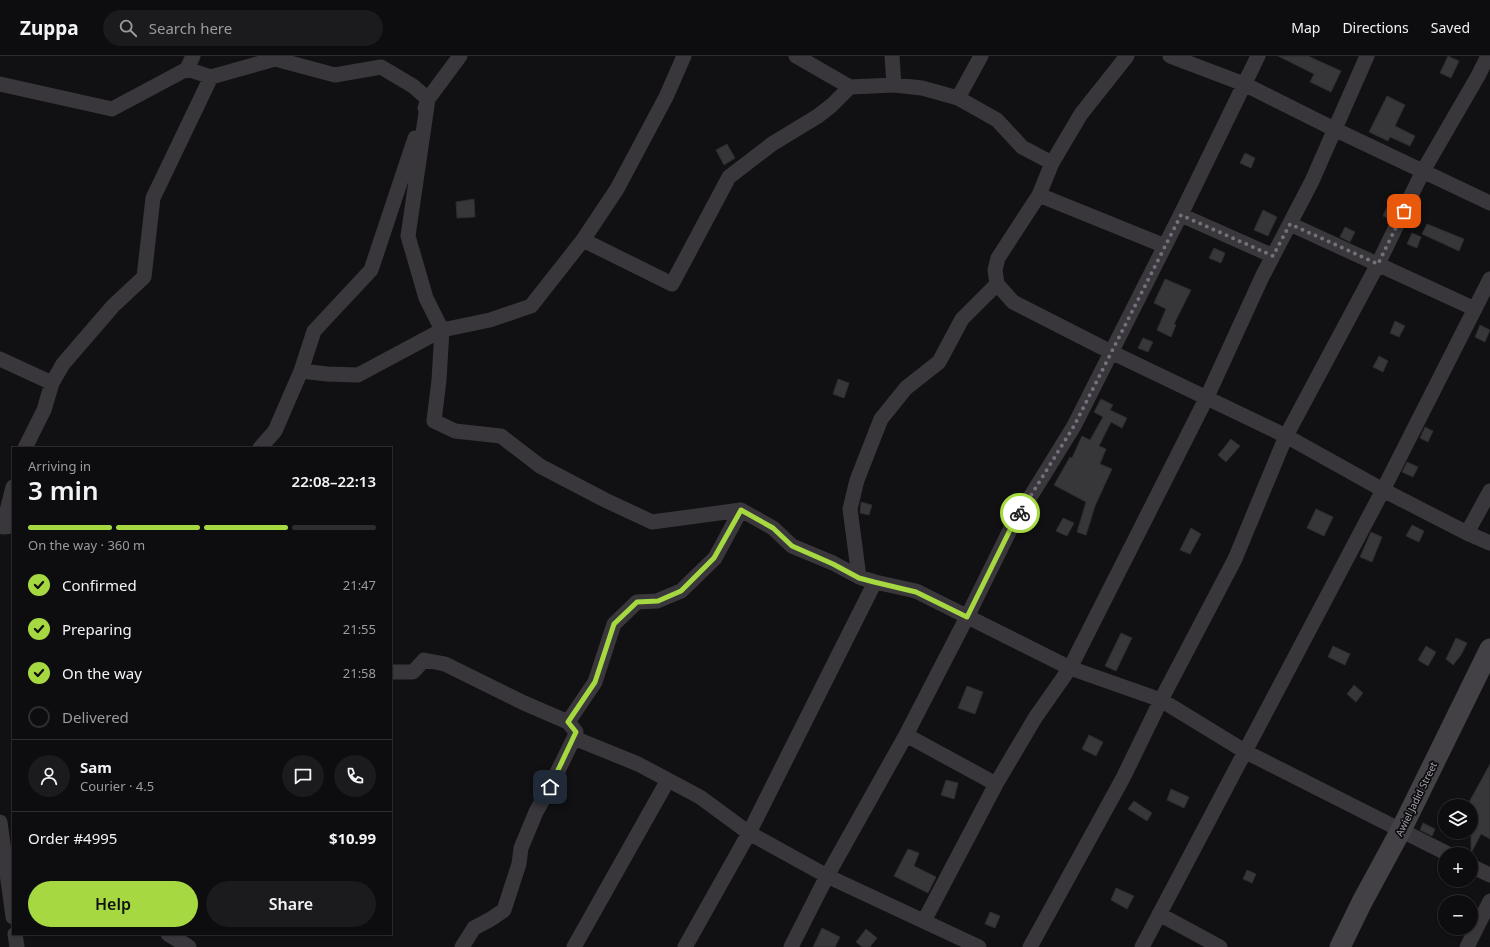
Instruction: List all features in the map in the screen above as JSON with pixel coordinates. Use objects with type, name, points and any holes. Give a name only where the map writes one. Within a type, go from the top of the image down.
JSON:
[{"type":"street","points":[[261,447],[274,431],[301,371],[314,331],[371,270],[428,99],[460,56]]},
{"type":"street","points":[[301,371],[358,375],[442,330],[490,320],[530,306],[583,240],[617,189],[666,97],[684,56]]},
{"type":"street","points":[[796,56],[850,87],[894,85],[922,88],[958,98],[997,120],[1022,147],[1052,163]]},
{"type":"street","points":[[892,56],[894,85]]},
{"type":"street","points":[[958,98],[981,56]]},
{"type":"street","points":[[1128,56],[1081,114],[1052,163],[1039,195],[998,258],[995,270],[997,284],[1013,302],[1111,352],[1286,436],[1383,490],[1467,534],[1490,543]]},
{"type":"street","points":[[1170,56],[1244,84],[1334,130],[1490,203]]},
{"type":"street","points":[[792,947],[827,876],[906,735],[1011,528],[1074,426],[1181,215],[1258,56]]},
{"type":"street","points":[[924,921],[996,784],[1034,718],[1070,668],[1207,397],[1273,256],[1312,181],[1367,56]]},
{"type":"street","points":[[1030,947],[1123,778],[1161,700],[1235,559],[1286,436],[1378,264],[1423,171],[1488,56]]},
{"type":"street","points":[[26,447],[44,410],[52,383],[63,364],[113,306],[144,276],[153,198],[211,77],[275,59],[335,75],[381,67],[413,86],[428,99]]},
{"type":"street","points":[[0,84],[112,109],[190,63],[211,77]]},
{"type":"street","points":[[583,240],[672,284],[729,177],[772,144],[818,116],[832,105],[850,87]]},
{"type":"street","points":[[428,99],[408,236],[426,298],[442,330],[439,380],[434,421],[456,432],[501,436],[540,466],[605,500],[652,522],[741,510],[773,528],[792,546],[833,564],[859,578],[916,592],[1070,668],[1161,700],[1246,752],[1438,849]]},
{"type":"street","points":[[1039,195],[1165,246]]},
{"type":"street","points":[[1181,215],[1273,256]]},
{"type":"street","points":[[1290,224],[1475,309]]},
{"type":"street","points":[[1142,947],[1383,490],[1490,279]]},
{"type":"street","points":[[859,578],[850,509],[857,480],[882,419],[906,388],[939,362],[962,319],[997,284]]},
{"type":"street","points":[[0,359],[52,383]]},
{"type":"street","points":[[12,491],[3,527],[12,526]]},
{"type":"street","points":[[1467,534],[1490,491]]},
{"type":"street","points":[[568,722],[595,682],[614,624],[637,602],[658,601],[681,591],[714,558],[741,510]]},
{"type":"street","points":[[685,947],[749,833],[874,582]]},
{"type":"street","name":"Awiel Jadid Street","points":[[1340,947],[1489,655]]},
{"type":"street","points":[[392,672],[413,672],[424,660],[445,664],[524,703],[568,722],[576,732],[550,787],[536,812],[521,848],[519,864],[504,910],[474,928],[462,947]]},
{"type":"street","points":[[906,735],[996,784]]},
{"type":"street","points":[[574,738],[638,764],[700,797],[749,833],[827,876],[979,947]]},
{"type":"street","points":[[574,947],[668,780]]},
{"type":"street","points":[[0,822],[8,846],[12,903]]},
{"type":"street","points":[[1478,869],[1490,875]]},
{"type":"street","points":[[1467,947],[1490,900]]},
{"type":"street","points":[[1159,914],[1220,947]]},
{"type":"street","points":[[15,935],[17,947]]},
{"type":"street","points":[[170,935],[189,947]]},
{"type":"building","points":[[1278,56],[1308,56],[1341,71],[1331,92],[1310,82],[1314,74]]},
{"type":"building","points":[[1448,56],[1459,61],[1451,78],[1440,73]]},
{"type":"building","points":[[1387,96],[1405,105],[1395,126],[1415,136],[1410,146],[1390,137],[1388,141],[1369,132]]},
{"type":"building","points":[[727,144],[735,158],[724,165],[716,150]]},
{"type":"building","points":[[1245,153],[1255,158],[1251,168],[1240,163]]},
{"type":"building","points":[[474,199],[475,217],[457,218],[456,202]]},
{"type":"building","points":[[1388,205],[1395,208],[1390,219],[1383,216]]},
{"type":"building","points":[[1263,210],[1277,217],[1268,236],[1254,230]]},
{"type":"building","points":[[1427,224],[1464,239],[1459,251],[1422,234]]},
{"type":"building","points":[[1345,227],[1355,232],[1350,242],[1340,237]]},
{"type":"building","points":[[1412,233],[1421,237],[1417,248],[1407,244]]},
{"type":"building","points":[[1214,248],[1225,253],[1221,263],[1209,258]]},
{"type":"building","points":[[1165,279],[1191,290],[1174,324],[1176,325],[1171,337],[1157,330],[1166,309],[1154,303]]},
{"type":"building","points":[[1395,321],[1405,326],[1399,337],[1390,333]]},
{"type":"building","points":[[1480,325],[1490,330],[1485,342],[1475,337]]},
{"type":"building","points":[[1143,338],[1153,342],[1148,352],[1138,348]]},
{"type":"building","points":[[1379,356],[1388,361],[1383,372],[1373,367]]},
{"type":"building","points":[[838,379],[849,383],[844,398],[833,394]]},
{"type":"building","points":[[1101,399],[1113,405],[1110,410],[1127,418],[1122,428],[1111,422],[1099,446],[1106,449],[1100,464],[1112,469],[1095,506],[1086,535],[1077,532],[1086,502],[1054,485],[1070,457],[1072,458],[1082,436],[1090,440],[1103,417],[1094,412]]},
{"type":"building","points":[[1425,427],[1433,431],[1428,442],[1420,438]]},
{"type":"building","points":[[1231,439],[1240,446],[1226,462],[1218,455]]},
{"type":"building","points":[[1407,462],[1418,467],[1413,477],[1402,472]]},
{"type":"building","points":[[861,502],[872,505],[869,515],[860,513]]},
{"type":"building","points":[[1316,509],[1333,517],[1324,536],[1307,528]]},
{"type":"building","points":[[1063,518],[1074,523],[1067,536],[1056,531]]},
{"type":"building","points":[[1412,525],[1424,531],[1419,542],[1406,536]]},
{"type":"building","points":[[1191,528],[1201,534],[1190,554],[1180,550]]},
{"type":"building","points":[[1371,532],[1382,537],[1372,562],[1360,557]]},
{"type":"building","points":[[1121,633],[1132,638],[1116,671],[1105,666]]},
{"type":"building","points":[[1456,638],[1467,643],[1461,655],[1453,665],[1446,659]]},
{"type":"building","points":[[1333,646],[1350,654],[1345,665],[1328,657]]},
{"type":"building","points":[[1426,646],[1436,652],[1428,666],[1418,660]]},
{"type":"building","points":[[1354,685],[1363,693],[1356,702],[1347,694]]},
{"type":"building","points":[[967,686],[983,692],[975,714],[958,708]]},
{"type":"building","points":[[1089,735],[1103,742],[1096,756],[1082,749]]},
{"type":"building","points":[[1490,764],[1490,839],[1481,834],[1474,847],[1471,847],[1471,839],[1478,839],[1478,799],[1471,799]]},
{"type":"building","points":[[946,780],[958,783],[954,799],[941,795]]},
{"type":"building","points":[[1171,789],[1189,797],[1184,808],[1167,800]]},
{"type":"building","points":[[1134,801],[1152,813],[1147,821],[1128,809]]},
{"type":"building","points":[[1423,823],[1435,829],[1432,836],[1420,830]]},
{"type":"building","points":[[908,849],[919,853],[914,866],[936,877],[928,893],[894,876]]},
{"type":"building","points":[[1247,870],[1256,874],[1252,883],[1243,879]]},
{"type":"building","points":[[1116,888],[1134,896],[1127,909],[1111,900]]},
{"type":"building","points":[[990,912],[1000,916],[995,928],[985,924]]},
{"type":"building","points":[[822,928],[840,937],[835,947],[813,947]]},
{"type":"building","points":[[866,929],[877,938],[870,947],[862,947],[856,942]]},
{"type":"way so far","points":[[1020,513],[1074,426],[1181,215],[1273,256],[1290,224],[1378,264],[1404,211]]},
{"type":"route","points":[[550,787],[576,732],[568,722],[595,682],[614,624],[637,602],[658,601],[681,591],[714,558],[741,510],[773,528],[792,546],[833,564],[859,578],[916,592],[967,617],[1011,528],[1020,513]]}]
